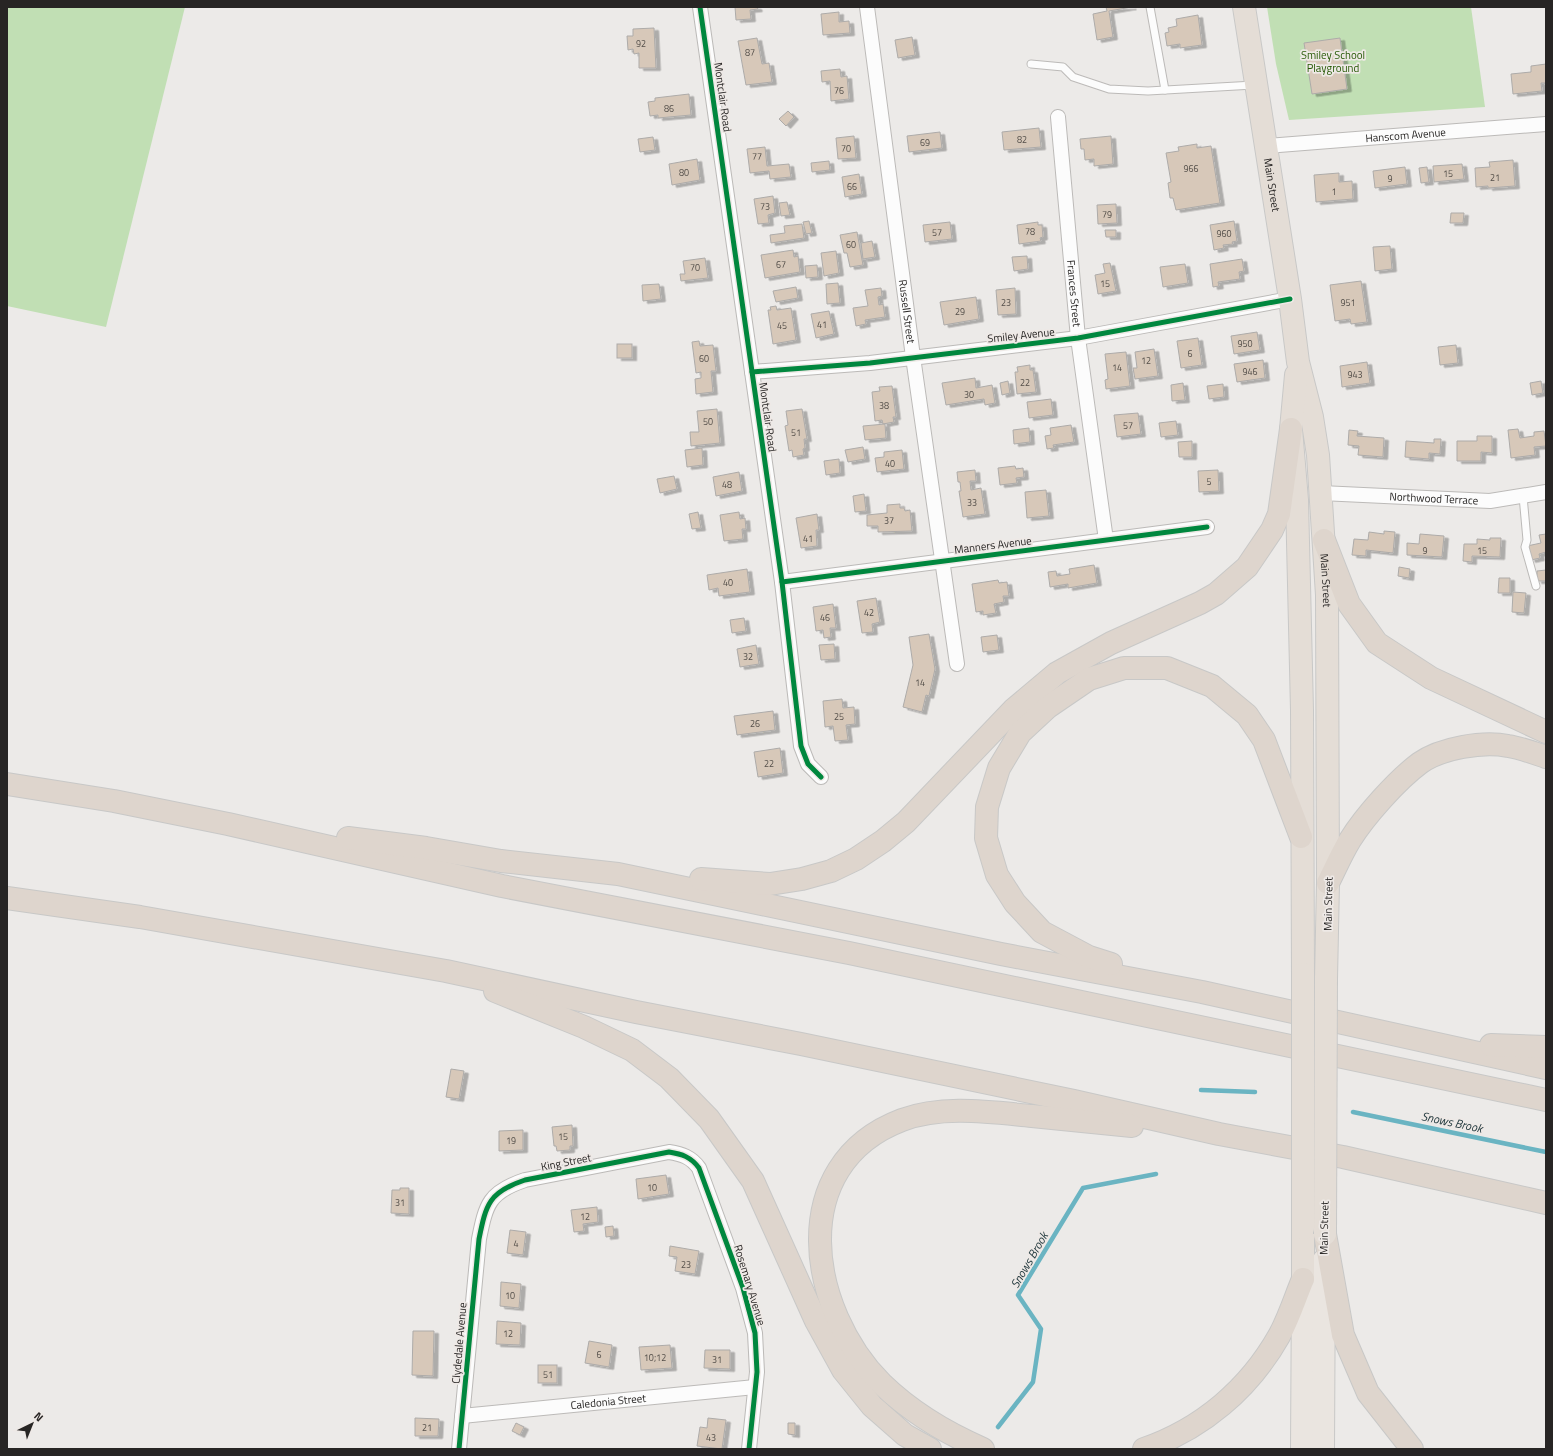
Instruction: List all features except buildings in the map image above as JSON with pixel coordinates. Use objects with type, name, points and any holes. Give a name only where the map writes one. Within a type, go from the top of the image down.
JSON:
[{"type":"highway","name":"Main Street","points":[[1244,7],[1290,299],[1298,362],[1312,417],[1321,493],[1327,595],[1328,883],[1324,1234]]},
{"type":"highway","name":"Main Street","points":[[1298,362],[1291,429],[1297,500],[1302,710],[1301,838],[1303,974],[1303,1279]]},
{"type":"highway","points":[[228,824],[426,848],[501,861],[618,874],[770,884],[802,879],[830,871],[856,859],[906,822],[1013,710],[1057,673],[1111,643],[1200,603],[1216,594],[1247,567],[1272,530],[1279,514],[1291,429]]},
{"type":"highway","points":[[1324,540],[1349,604],[1377,643],[1431,678],[1546,732]]},
{"type":"highway","points":[[1202,992],[1089,957],[1042,932],[1015,903],[996,875],[986,838],[987,807],[999,768],[1020,733],[1048,707],[1089,679],[1124,668],[1167,668],[1212,686],[1247,715],[1264,740],[1301,838]]},
{"type":"highway","points":[[1328,883],[1350,840],[1370,813],[1391,790],[1420,763],[1448,751],[1475,745],[1508,745],[1546,757]]},
{"type":"highway","points":[[7,784],[114,801],[228,824],[502,886],[849,953],[1546,1100]]},
{"type":"highway","points":[[618,874],[1000,954],[1202,992],[1546,1068]]},
{"type":"highway","points":[[7,898],[140,917],[446,971],[636,1012],[1074,1100],[1219,1134],[1343,1157],[1546,1203]]},
{"type":"highway","points":[[446,971],[584,1027],[632,1050],[669,1078],[709,1119],[753,1181],[813,1314],[843,1370],[872,1406],[905,1435],[930,1449]]},
{"type":"highway","points":[[1433,1042],[1546,1047]]},
{"type":"highway","points":[[983,1449],[938,1428],[900,1400],[882,1383],[853,1346],[833,1307],[822,1272],[819,1238],[822,1214],[829,1190],[847,1160],[870,1137],[904,1120],[922,1115],[967,1110],[1219,1134]]},
{"type":"highway","points":[[1324,1234],[1343,1335],[1368,1393],[1412,1449]]},
{"type":"highway","points":[[1144,1449],[1161,1443],[1207,1417],[1246,1383],[1262,1363],[1280,1334],[1303,1279]]},
{"type":"main road","name":"Main Street","points":[[1323,1449],[1324,1234]]},
{"type":"main road","name":"Main Street","points":[[1302,1449],[1303,1279]]},
{"type":"street","name":"Montclair Road","points":[[700,7],[782,582],[801,746],[808,764],[821,777]]},
{"type":"street","name":"Russell Street","points":[[867,7],[913,357],[957,664]]},
{"type":"street","name":"Frances Street","points":[[1058,117],[1078,338],[1106,540]]},
{"type":"street","name":"Hanscom Avenue","points":[[1266,146],[1546,124]]},
{"type":"street","name":"Smiley Avenue","points":[[752,372],[913,357],[1078,338],[1290,299]]},
{"type":"street","name":"Northwood Terrace","points":[[1321,493],[1490,501],[1546,492]]},
{"type":"street","name":"Manners Avenue","points":[[782,582],[1207,527]]},
{"type":"street","name":"King Street","points":[[479,1240],[484,1216],[491,1201],[505,1188],[514,1184],[525,1180],[664,1153],[678,1153],[691,1158]]},
{"type":"street","name":"Rosemary Avenue","points":[[691,1158],[699,1168],[705,1180],[750,1310],[757,1346],[749,1449]]},
{"type":"street","name":"Clydedale Avenue","points":[[459,1449],[479,1240]]},
{"type":"street","name":"Caledonia Street","points":[[462,1416],[755,1386]]},
{"type":"lane","points":[[1150,7],[1165,90]]},
{"type":"lane","points":[[1031,64],[1063,67],[1073,77],[1108,89],[1165,90],[1256,85]]},
{"type":"lane","points":[[1523,496],[1527,540],[1525,547],[1536,586]]},
{"type":"green space","points":[[7,7],[185,7],[106,327],[7,306]]},
{"type":"green space","name":"Smiley School Playground","points":[[1267,7],[1471,7],[1485,107],[1289,120],[1276,64]]},
{"type":"waterway","name":"Snows Brook","points":[[1201,1090],[1255,1092]]},
{"type":"waterway","name":"Snows Brook","points":[[1353,1112],[1546,1152]]},
{"type":"waterway","name":"Snows Brook","points":[[998,1427],[1033,1382],[1041,1329],[1018,1295],[1083,1188],[1156,1174]]},
{"type":"cycle path","points":[[700,7],[782,582],[801,746],[808,764],[821,777]]},
{"type":"cycle path","points":[[752,372],[870,363],[1078,338],[1290,299]]},
{"type":"cycle path","points":[[782,582],[1207,527]]},
{"type":"cycle path","points":[[459,1449],[479,1239],[484,1217],[491,1201],[504,1189],[525,1180],[669,1152],[686,1157],[693,1161],[699,1168],[743,1288],[755,1333],[757,1372],[749,1449]]}]
